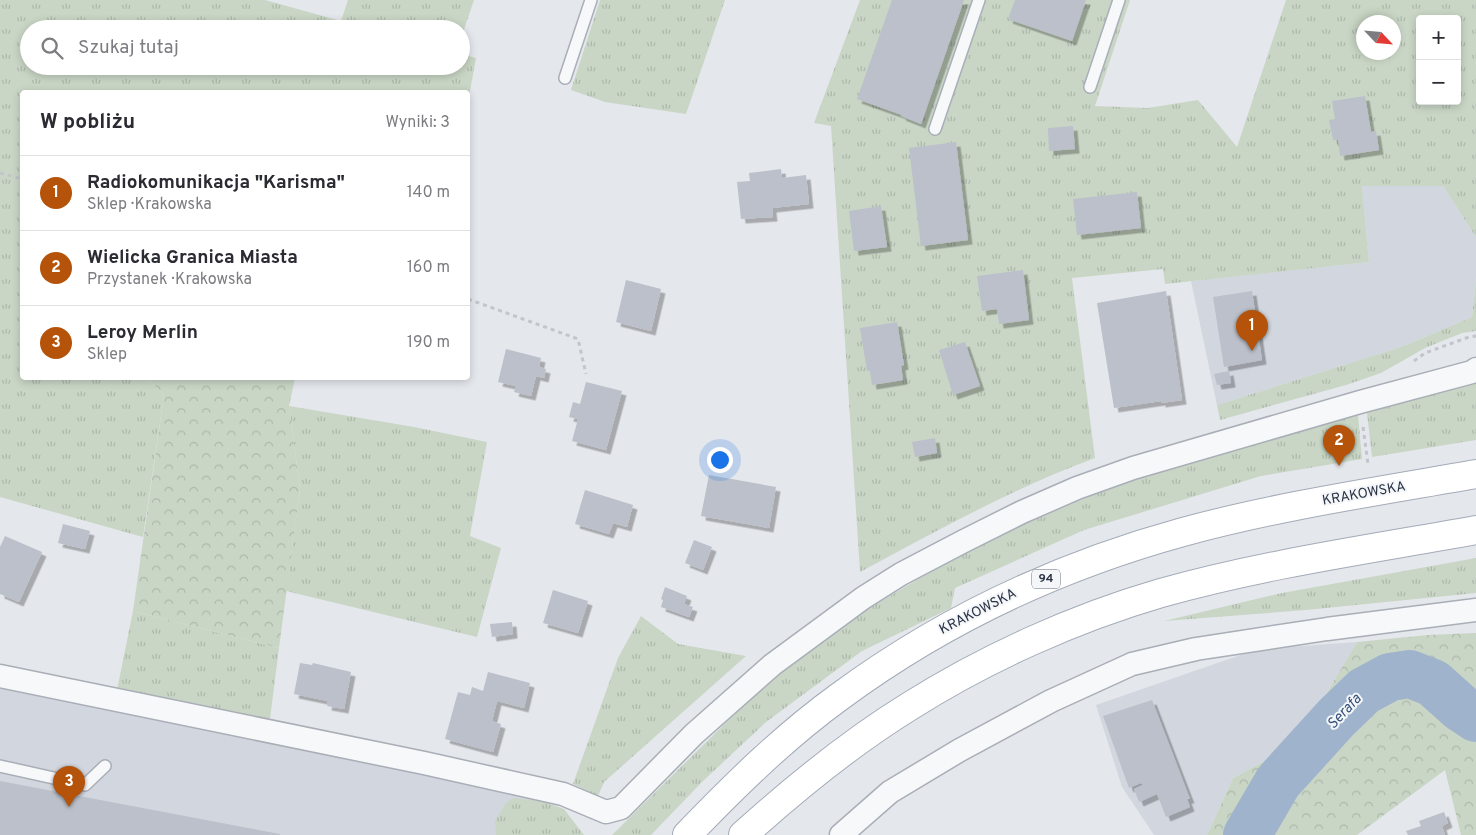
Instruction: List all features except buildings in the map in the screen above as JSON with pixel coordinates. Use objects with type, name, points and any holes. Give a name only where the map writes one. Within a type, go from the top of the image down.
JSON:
[{"type":"main road","name":"KRAKOWSKA","points":[[687,835],[729,792],[791,735],[837,698],[880,667],[987,606],[1107,555],[1184,532],[1285,509],[1476,474]]},
{"type":"main road","points":[[743,835],[786,796],[846,749],[908,707],[946,683],[1047,635],[1098,615],[1161,594],[1264,569],[1474,531]]},
{"type":"street","points":[[0,676],[444,767],[563,794],[606,812],[621,808],[694,734],[772,665],[863,598],[901,574],[1022,512],[1077,488],[1133,468],[1360,402],[1472,372],[1476,369]]},
{"type":"street","points":[[841,835],[890,792],[960,750],[1052,701],[1132,664],[1196,649],[1327,629],[1476,610]]},
{"type":"lane","points":[[565,78],[591,0]]},
{"type":"lane","points":[[935,129],[979,0]]},
{"type":"lane","points":[[1090,87],[1119,0]]},
{"type":"lane","points":[[0,766],[85,785],[105,766]]},
{"type":"path","points":[[0,173],[20,178]]},
{"type":"path","points":[[470,300],[578,339],[586,374]]},
{"type":"path","points":[[1412,362],[1425,353],[1476,336]]},
{"type":"path","points":[[1360,402],[1368,464]]},
{"type":"shaded area","points":[[1362,186],[1443,186],[1476,237],[1476,277],[1472,317],[1404,346],[1217,405],[1191,281],[1369,262]]},
{"type":"shaded area","points":[[1357,642],[1316,711],[1281,752],[1233,778],[1207,835],[1154,835],[1122,787],[1096,705],[1258,649]]},
{"type":"shaded area","points":[[0,679],[549,798],[534,835],[0,835]]},
{"type":"green space","points":[[0,0],[265,0],[337,20],[20,20],[20,75],[470,75],[470,56],[476,58],[470,91],[20,90],[20,380],[149,380],[164,395],[143,537],[0,497]]},
{"type":"green space","points":[[348,0],[474,0],[467,20],[341,20]]},
{"type":"green space","points":[[600,0],[725,0],[686,114],[605,102],[571,90]]},
{"type":"green space","points":[[860,0],[1130,0],[1095,106],[1148,108],[1198,100],[1237,147],[1286,0],[1476,0],[1476,237],[1443,186],[1362,186],[1369,262],[1165,284],[1163,269],[1072,278],[1095,458],[1005,496],[860,572],[831,126],[814,123]]},
{"type":"green space","points":[[1476,279],[1476,331],[1462,333],[1425,348],[1381,373],[1346,385],[1220,420],[1217,405],[1404,346],[1472,317]]},
{"type":"green space","points":[[149,380],[295,380],[289,406],[300,489],[279,648],[133,611],[164,395]]},
{"type":"green space","points":[[1476,381],[1476,440],[1372,457],[1367,413]]},
{"type":"green space","points":[[289,406],[414,427],[487,442],[470,536],[501,548],[477,637],[286,591],[300,489]]},
{"type":"green space","points":[[1358,415],[1362,459],[1261,476],[1084,530],[955,588],[951,608],[862,651],[766,722],[702,782],[651,835],[612,835],[757,692],[846,622],[920,578],[992,538],[1130,479]]},
{"type":"green space","points":[[1476,558],[1476,593],[1306,610],[1164,621],[1282,593]]},
{"type":"green space","points":[[133,611],[279,648],[270,719],[117,690]]},
{"type":"green space","points":[[641,616],[678,644],[746,656],[604,782],[598,796],[573,784],[618,658]]},
{"type":"green space","points":[[1476,633],[1476,835],[1461,835],[1445,770],[1357,835],[1207,835],[1233,778],[1281,752],[1316,711],[1357,642],[1428,635]]},
{"type":"green space","points":[[513,798],[542,801],[564,809],[584,835],[496,835],[495,821],[506,803]]},
{"type":"waterway","name":"Serafa","points":[[1247,835],[1278,782],[1336,718],[1364,691],[1390,677],[1410,674],[1433,683],[1461,708],[1476,718]]},
{"type":"place","name":"Radiokomunikacja \"Karisma\"","points":[[1252,351]]},
{"type":"place","name":"Wielicka Granica Miasta","points":[[1339,466]]},
{"type":"place","name":"Leroy Merlin","points":[[69,807]]}]
